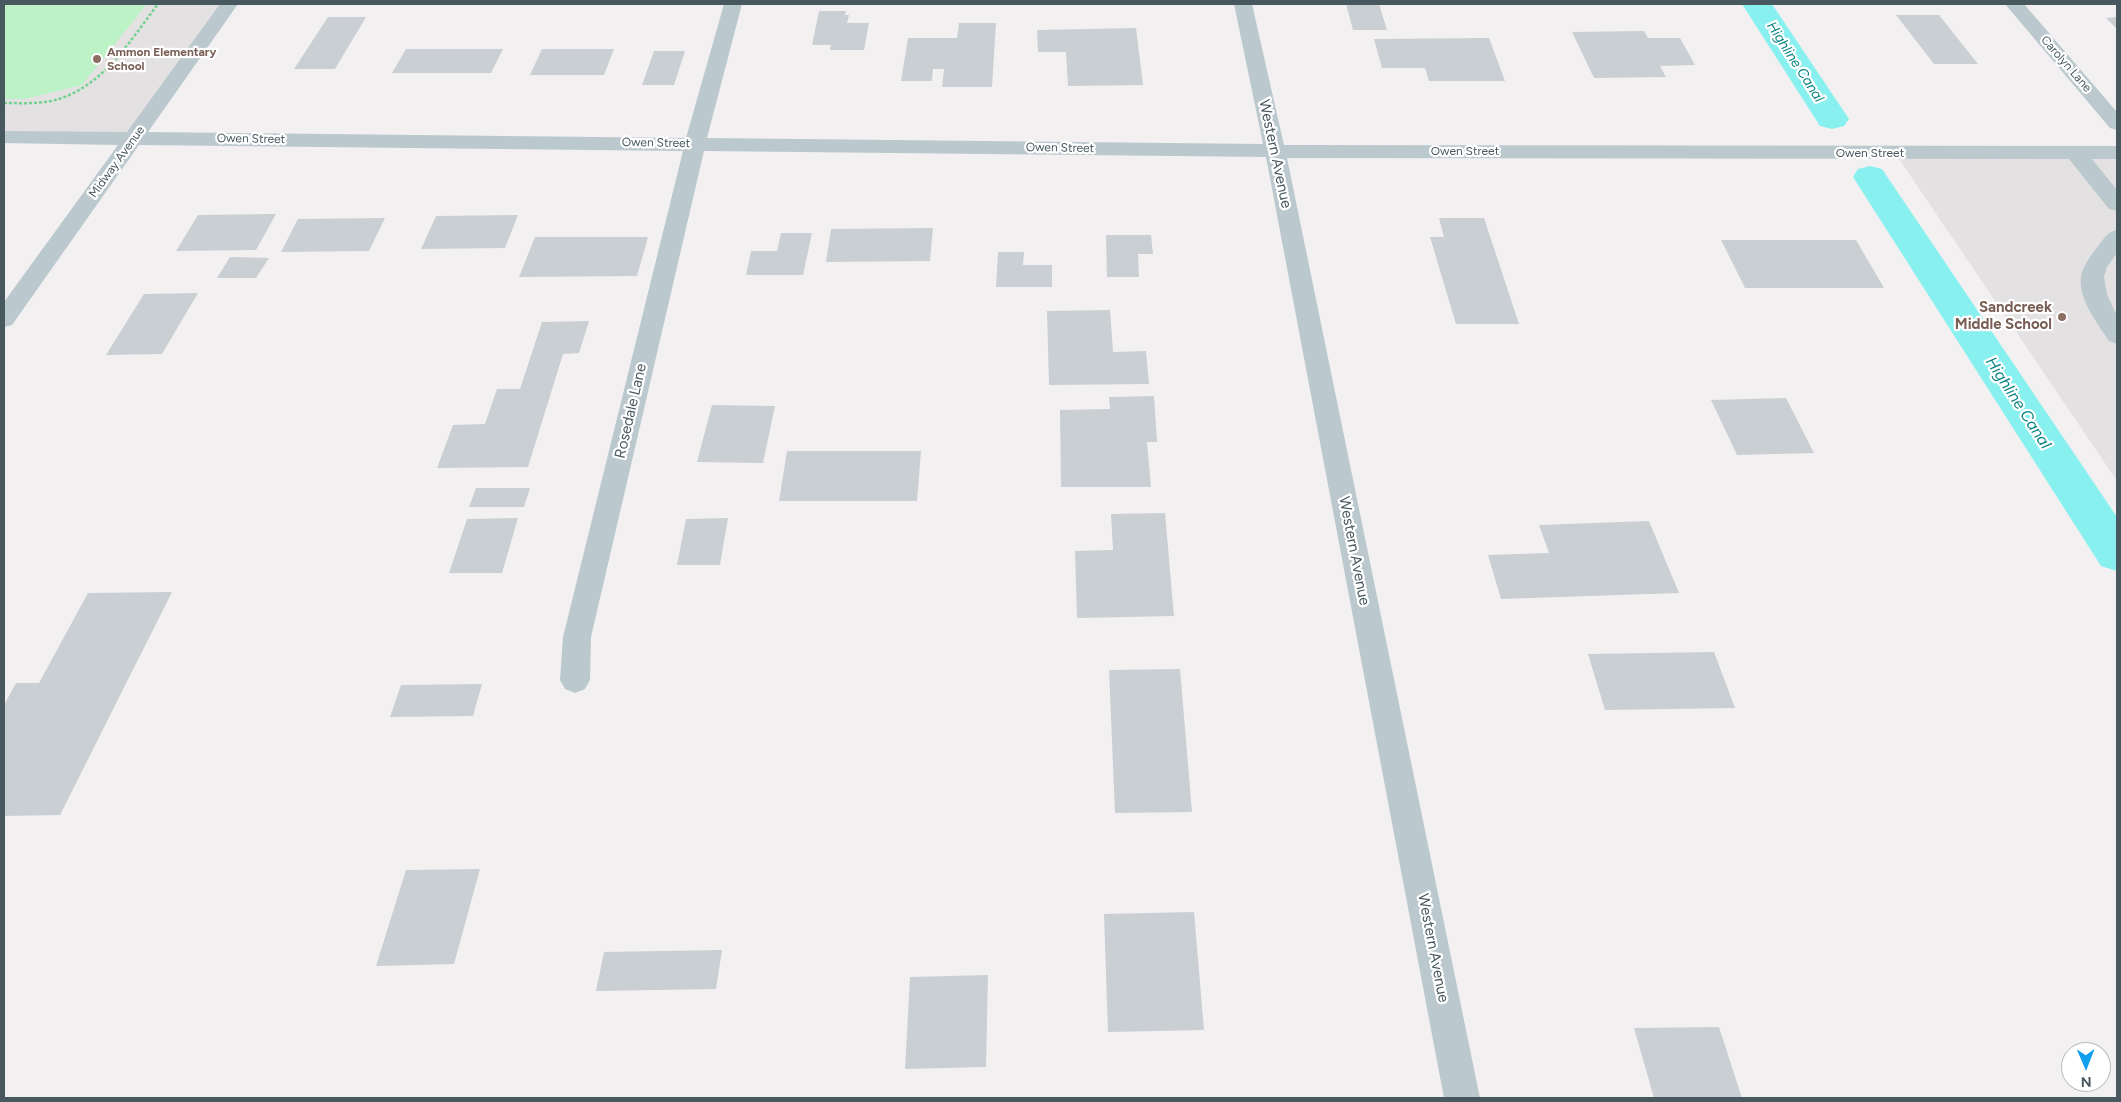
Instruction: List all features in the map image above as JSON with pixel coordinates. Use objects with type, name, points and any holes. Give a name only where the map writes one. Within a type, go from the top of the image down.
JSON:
[{"type":"street","name":"Midway Avenue","points":[[4,319],[229,4]]},
{"type":"street","name":"Rosedale Lane","points":[[575,680],[577,637],[695,144],[733,4]]},
{"type":"street","name":"Western Avenue","points":[[1243,4],[1275,151],[1462,1098]]},
{"type":"street","name":"Carolyn Lane","points":[[2014,4],[2117,124]]},
{"type":"street","name":"Owen Street","points":[[4,137],[1275,151],[2117,153]]},
{"type":"street","points":[[2075,153],[2117,204]]},
{"type":"street","points":[[2117,237],[2093,271],[2094,289],[2101,312],[2117,335]]},
{"type":"path","points":[[4,103],[57,99],[84,88],[101,75],[158,4]]},
{"type":"shaded area","name":"Ammon Elementary School","points":[[4,4],[229,4],[134,138],[4,137]]},
{"type":"shaded area","name":"Sandcreek Middle School","points":[[1895,153],[2117,153],[2117,481]]},
{"type":"green space","points":[[4,4],[147,4],[82,85],[25,99],[4,99]]},
{"type":"building","points":[[1346,4],[1379,4],[1387,30],[1353,30]]},
{"type":"building","points":[[819,11],[846,11],[845,15],[849,15],[847,23],[869,23],[864,50],[830,50],[831,45],[812,45]]},
{"type":"building","points":[[1896,15],[1939,15],[1978,64],[1934,64]]},
{"type":"building","points":[[328,17],[366,17],[335,69],[294,69]]},
{"type":"building","points":[[2117,17],[2117,29],[2106,18]]},
{"type":"building","points":[[959,23],[996,23],[992,87],[942,87],[944,69],[933,69],[932,81],[901,81],[908,38],[957,38]]},
{"type":"building","points":[[1136,28],[1143,85],[1068,86],[1066,52],[1038,52],[1037,30]]},
{"type":"building","points":[[1644,31],[1648,38],[1680,38],[1695,65],[1660,66],[1666,77],[1594,78],[1572,32]]},
{"type":"building","points":[[1489,38],[1505,81],[1429,81],[1425,68],[1382,68],[1374,39]]},
{"type":"building","points":[[406,49],[503,49],[491,73],[392,73]]},
{"type":"building","points":[[542,49],[614,49],[604,75],[530,75]]},
{"type":"building","points":[[654,51],[685,51],[674,85],[642,85]]},
{"type":"building","points":[[276,214],[256,250],[176,251],[198,215]]},
{"type":"building","points":[[518,215],[505,248],[421,249],[436,216]]},
{"type":"building","points":[[385,218],[369,251],[281,252],[298,219]]},
{"type":"building","points":[[1439,218],[1484,218],[1519,324],[1456,324],[1430,237],[1444,237]]},
{"type":"building","points":[[933,228],[930,261],[826,262],[831,229]]},
{"type":"building","points":[[781,233],[812,233],[803,275],[746,275],[751,251],[777,251]]},
{"type":"building","points":[[1106,235],[1151,235],[1153,254],[1138,254],[1139,277],[1107,277]]},
{"type":"building","points":[[535,237],[648,237],[637,276],[519,277]]},
{"type":"building","points":[[1721,240],[1856,240],[1884,288],[1745,288]]},
{"type":"building","points":[[998,252],[1024,252],[1023,265],[1052,265],[1052,287],[996,287]]},
{"type":"building","points":[[230,257],[269,258],[256,278],[217,278]]},
{"type":"building","points":[[198,293],[162,354],[106,355],[144,294]]},
{"type":"building","points":[[1110,310],[1113,352],[1146,351],[1149,384],[1049,385],[1047,311]]},
{"type":"building","points":[[589,321],[579,353],[563,354],[528,467],[437,468],[453,425],[485,424],[497,389],[520,389],[542,322]]},
{"type":"building","points":[[1154,396],[1157,442],[1147,442],[1151,487],[1061,487],[1060,410],[1110,409],[1109,397]]},
{"type":"building","points":[[1786,398],[1814,453],[1737,455],[1711,400]]},
{"type":"building","points":[[712,405],[775,406],[763,463],[697,462]]},
{"type":"building","points":[[787,451],[921,451],[917,501],[779,501]]},
{"type":"building","points":[[476,488],[530,488],[524,507],[469,507]]},
{"type":"building","points":[[1165,513],[1174,616],[1077,618],[1075,551],[1113,550],[1111,514]]},
{"type":"building","points":[[518,518],[502,573],[449,573],[467,519]]},
{"type":"building","points":[[728,518],[720,565],[677,565],[686,519]]},
{"type":"building","points":[[1649,521],[1679,593],[1501,599],[1488,555],[1549,553],[1539,525]]},
{"type":"building","points":[[172,592],[60,815],[4,816],[4,705],[16,683],[39,683],[88,593]]},
{"type":"building","points":[[1714,652],[1735,708],[1605,710],[1588,654]]},
{"type":"building","points":[[1180,669],[1192,812],[1115,813],[1109,670]]},
{"type":"building","points":[[482,684],[473,716],[390,717],[401,685]]},
{"type":"building","points":[[480,869],[454,964],[376,966],[406,870]]},
{"type":"building","points":[[1194,912],[1204,1030],[1108,1032],[1104,914]]},
{"type":"building","points":[[722,950],[716,989],[596,991],[604,952]]},
{"type":"building","points":[[988,975],[986,1067],[905,1069],[910,977]]},
{"type":"building","points":[[1719,1027],[1742,1098],[1654,1098],[1634,1028]]},
{"type":"waterway","name":"Highline Canal","points":[[1757,4],[1832,119]]},
{"type":"waterway","name":"Highline Canal","points":[[1870,177],[2117,553]]},
{"type":"place","name":"Ammon Elementary School","points":[[97,59]]},
{"type":"place","name":"Sandcreek Middle School","points":[[2062,317]]}]
